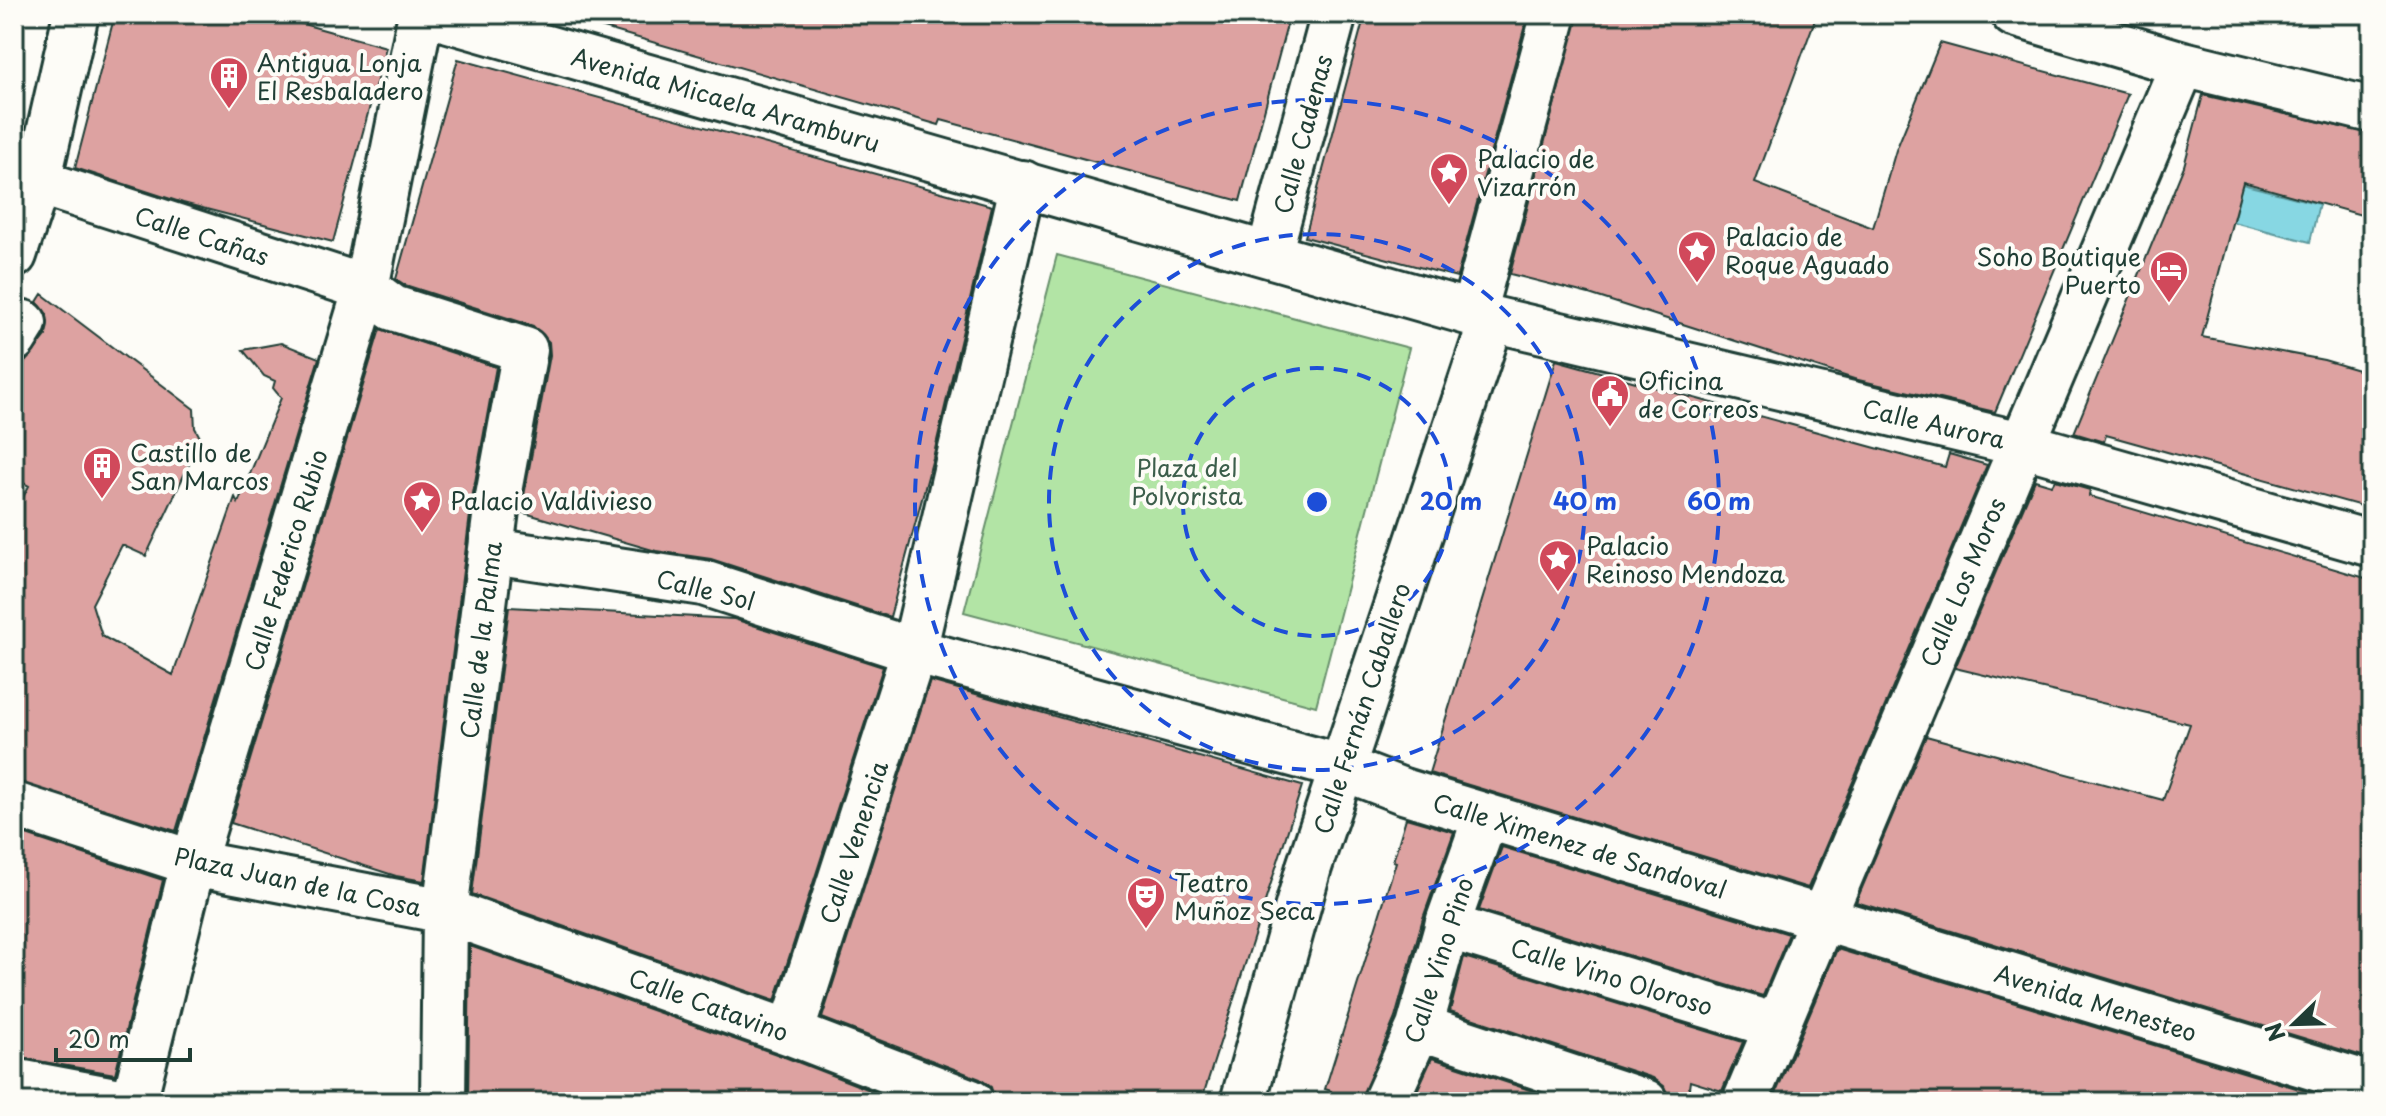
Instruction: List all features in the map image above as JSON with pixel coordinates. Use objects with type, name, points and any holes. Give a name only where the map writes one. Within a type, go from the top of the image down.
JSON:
[{"type":"street","points":[[14,255],[38,182],[76,14]]},
{"type":"street","name":"Calle Federico Rubio","points":[[134,1102],[193,863],[366,288],[421,14]]},
{"type":"street","name":"Avenida Micaela Aramburu","points":[[428,14],[1023,183]]},
{"type":"street","name":"Calle Cadenas","points":[[1269,254],[1334,14]]},
{"type":"street","name":"Calle Fernán Caballero","points":[[1243,1102],[1341,767],[1483,316],[1554,14]]},
{"type":"street","points":[[2014,14],[2183,64],[2372,110]]},
{"type":"street","name":"Calle Los Moros","points":[[1745,1102],[2183,64]]},
{"type":"street","name":"Calle Cañas","points":[[38,182],[366,288]]},
{"type":"street","points":[[1023,183],[1483,316]]},
{"type":"street","name":"Calle Venencia","points":[[791,1033],[914,651],[1023,183]]},
{"type":"street","name":"Calle de la Palma","points":[[366,288],[393,308],[525,350],[492,551],[445,911],[443,1102]]},
{"type":"street","name":"Calle Aurora","points":[[1483,316],[2021,444],[2372,544]]},
{"type":"street","points":[[14,321],[24,323],[14,339]]},
{"type":"street","name":"Calle Sol","points":[[492,551],[703,583],[914,651],[1341,767]]},
{"type":"street","name":"Calle Ximenez de Sandoval","points":[[1341,767],[1486,816],[1820,920]]},
{"type":"street","name":"Plaza Juan de la Cosa","points":[[14,805],[193,863],[445,911]]},
{"type":"street","name":"Calle Vino Pino","points":[[1385,1102],[1419,1027],[1447,926],[1486,816]]},
{"type":"street","name":"Calle Catavino","points":[[445,911],[791,1033],[971,1102]]},
{"type":"street","name":"Avenida Menesteo","points":[[1820,920],[2372,1085]]},
{"type":"street","name":"Calle Vino Oloroso","points":[[1447,926],[1776,1026]]},
{"type":"street","points":[[1419,1027],[1645,1102]]},
{"type":"street","points":[[14,1081],[126,1102]]},
{"type":"green space","name":"Plaza del Polvorista","points":[[1057,255],[1409,348],[1316,706],[964,612]]},
{"type":"water","points":[[2242,184],[2319,204],[2310,242],[2233,222]]},
{"type":"building","name":"Antigua Lonja El Resbaladero","points":[[115,14],[267,14],[386,47],[333,242],[183,203],[75,168]]},
{"type":"building","points":[[591,14],[1290,14],[1240,201],[941,120],[939,125],[590,24]]},
{"type":"building","points":[[1365,14],[1528,14],[1457,277],[1305,237]]},
{"type":"building","points":[[1578,14],[1817,14],[1755,183],[1873,228],[1896,150],[1940,43],[2128,94],[1995,412],[1854,379],[1589,294],[1510,274]]},
{"type":"building","points":[[458,59],[992,206],[933,458],[890,617],[711,559],[656,551],[521,512],[550,355],[549,342],[533,326],[405,285],[396,279]]},
{"type":"building","name":"Soho Boutique Puerto","points":[[2203,95],[2372,134],[2372,218],[2243,182],[2202,337],[2324,360],[2372,374],[2372,509],[2106,435],[2104,442],[2074,433],[2184,166]]},
{"type":"building","points":[[42,294],[194,409],[195,428],[201,439],[146,556],[122,545],[92,604],[102,636],[173,675],[235,497],[238,503],[281,398],[273,388],[275,381],[264,376],[243,350],[281,343],[319,358],[176,831],[14,781],[14,514],[29,486],[14,478],[14,364],[26,361],[46,336],[47,314],[37,302]]},
{"type":"building","points":[[380,329],[496,367],[472,499],[424,881],[396,876],[231,823]]},
{"type":"building","points":[[1556,360],[1945,467],[1949,454],[1987,465],[1808,888],[1429,773]]},
{"type":"building","points":[[2035,480],[2052,485],[2055,480],[2090,490],[2089,496],[2372,580],[2372,1059],[1856,902],[1926,736],[2163,800],[2190,724],[1955,668]]},
{"type":"building","points":[[509,607],[734,619],[883,667],[775,1001],[472,894]]},
{"type":"building","points":[[930,681],[1302,786],[1201,1102],[995,1102],[991,1087],[980,1079],[822,1018]]},
{"type":"building","points":[[1406,818],[1454,832],[1423,918],[1395,1018],[1360,1102],[1328,1102],[1331,1091],[1325,1089],[1396,862],[1393,861]]},
{"type":"building","points":[[14,831],[163,880],[115,1074],[14,1057]]},
{"type":"building","points":[[1502,847],[1789,934],[1763,996],[1479,910]]},
{"type":"building","points":[[470,946],[782,1056],[901,1102],[468,1102]]},
{"type":"building","points":[[1837,949],[2342,1102],[1772,1102]]},
{"type":"building","points":[[1464,957],[1743,1042],[1722,1091],[1690,1081],[1687,1102],[1669,1102],[1664,1086],[1653,1078],[1450,1011]]},
{"type":"building","points":[[1432,1058],[1566,1102],[1412,1102]]},
{"type":"place","name":"Antigua Lonja El Resbaladero","points":[[229,110]]},
{"type":"place","name":"Palacio de Vizarrón","points":[[1449,206]]},
{"type":"place","name":"Palacio de Roque Aguado","points":[[1697,284]]},
{"type":"place","name":"Soho Boutique Puerto","points":[[2169,304]]},
{"type":"place","name":"Oficina de Correos","points":[[1610,428]]},
{"type":"place","name":"Castillo de San Marcos","points":[[102,500]]},
{"type":"place","name":"Palacio Valdivieso","points":[[422,534]]},
{"type":"place","name":"Palacio Reinoso Mendoza","points":[[1558,593]]},
{"type":"place","name":"Teatro Muñoz Seca","points":[[1146,930]]}]
